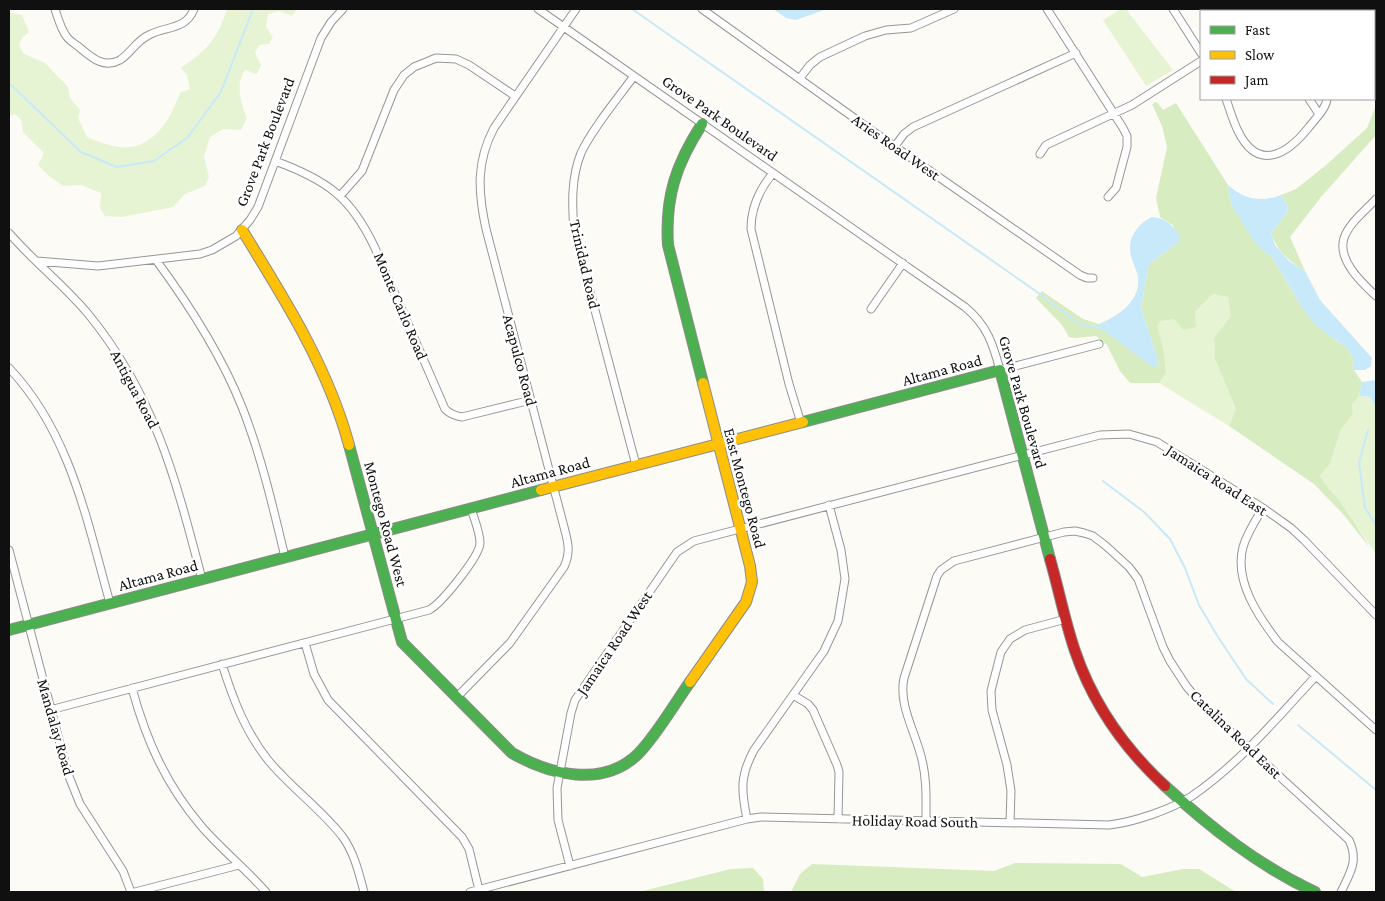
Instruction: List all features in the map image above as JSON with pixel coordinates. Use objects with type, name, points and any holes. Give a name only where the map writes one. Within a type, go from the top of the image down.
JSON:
[{"type":"street","points":[[55,9],[67,38],[100,63],[118,61],[148,35],[182,24],[192,14],[194,9]]},
{"type":"street","name":"Grove Park Boulevard","points":[[37,261],[90,266],[188,257],[212,250],[229,241],[242,230],[258,207],[321,38],[331,22],[343,9]]},
{"type":"street","name":"Grove Park Boulevard","points":[[538,9],[974,314],[983,324],[990,338],[1000,370],[1075,651],[1086,679],[1103,711],[1137,757],[1182,801],[1226,839],[1260,862],[1314,892]]},
{"type":"street","name":"Acapulco Road","points":[[457,697],[510,643],[564,567],[569,556],[569,547],[554,487],[486,229],[480,189],[482,158],[488,139],[515,96],[576,9]]},
{"type":"street","name":"Aries Road West","points":[[702,9],[1080,275],[1093,278]]},
{"type":"street","points":[[800,78],[810,65],[820,57],[865,36],[880,31],[911,28],[954,9]]},
{"type":"street","points":[[1047,9],[1127,136],[1116,188],[1108,197]]},
{"type":"street","points":[[1173,9],[1200,51]]},
{"type":"street","points":[[895,146],[904,134],[914,127],[1076,53]]},
{"type":"street","points":[[340,196],[362,171],[394,90],[404,74],[414,67],[436,58],[456,59],[469,65],[515,96]]},
{"type":"street","points":[[1040,154],[1046,145],[1132,105],[1200,62]]},
{"type":"street","name":"Trinidad Road","points":[[634,76],[588,140],[576,170],[572,200],[574,231],[636,465]]},
{"type":"street","points":[[1226,100],[1235,124],[1244,141],[1254,152],[1268,157],[1288,148],[1301,137],[1326,105],[1327,100]]},
{"type":"street","points":[[1310,100],[1319,114]]},
{"type":"street","name":"East Montego Road","points":[[560,772],[593,774],[612,770],[630,761],[644,747],[748,597],[752,582],[751,570],[671,262],[666,227],[667,206],[671,186],[679,163],[689,143],[702,124]]},
{"type":"street","name":"Monte Carlo Road","points":[[275,161],[317,178],[340,196],[355,212],[368,232],[445,409],[456,416],[462,416],[531,400]]},
{"type":"street","points":[[773,174],[756,199],[751,229],[789,384],[801,422]]},
{"type":"street","points":[[1376,199],[1350,228],[1344,237],[1343,245],[1348,264],[1376,296]]},
{"type":"street","name":"Montego Road West","points":[[242,230],[297,319],[328,384],[348,440],[400,637],[406,647],[512,753],[531,764],[560,772]]},
{"type":"street","name":"Antigua Road","points":[[9,233],[88,314],[113,348],[140,393],[156,426],[172,472],[202,579]]},
{"type":"street","points":[[156,260],[201,325],[234,388],[256,446],[285,557]]},
{"type":"street","points":[[871,309],[903,264]]},
{"type":"street","name":"Altama Road","points":[[9,630],[1099,344]]},
{"type":"street","points":[[9,368],[45,418],[58,440],[71,469],[110,603]]},
{"type":"street","name":"Jamaica Road East","points":[[829,505],[1100,435],[1115,433],[1143,437],[1170,449],[1263,508],[1304,540],[1376,615]]},
{"type":"street","points":[[747,819],[742,786],[748,762],[824,651],[838,621],[845,579],[844,564],[829,505]]},
{"type":"street","name":"Jamaica Road West","points":[[570,866],[558,820],[557,788],[570,713],[582,688],[676,552],[694,541],[829,505]]},
{"type":"street","points":[[50,710],[435,608],[476,557],[480,541],[471,508]]},
{"type":"street","points":[[1263,508],[1248,533],[1241,559],[1245,584],[1251,601],[1278,642],[1376,730]]},
{"type":"street","name":"Catalina Road East","points":[[926,821],[925,773],[905,704],[903,688],[912,650],[937,576],[941,570],[954,561],[1064,532],[1075,531],[1093,536],[1120,556],[1138,579],[1163,647],[1180,677],[1206,709],[1350,840],[1354,850],[1353,866],[1342,892]]},
{"type":"street","name":"Mandalay Road","points":[[9,550],[68,774],[80,804],[123,871],[130,892]]},
{"type":"street","points":[[1010,823],[1011,791],[1007,765],[992,710],[991,692],[1001,652],[1010,639],[1025,630],[1066,620]]},
{"type":"street","points":[[305,643],[314,674],[328,700],[462,837],[469,849],[480,890]]},
{"type":"street","points":[[222,664],[238,713],[248,731],[269,762],[342,837],[357,866],[364,892]]},
{"type":"street","name":"Holiday Road South","points":[[470,892],[747,819],[761,817],[1109,825],[1125,823],[1191,796],[1250,749],[1316,676]]},
{"type":"street","points":[[132,688],[148,740],[168,782],[202,827],[266,892]]},
{"type":"street","points":[[793,694],[814,710],[837,765],[839,772],[838,819]]},
{"type":"street","points":[[135,892],[239,865]]},
{"type":"green space","points":[[227,9],[297,9],[292,16],[279,11],[268,14],[266,27],[273,37],[269,44],[259,45],[255,53],[261,65],[257,74],[245,70],[240,81],[241,100],[247,118],[241,130],[223,129],[210,137],[204,157],[209,177],[205,186],[185,194],[173,207],[122,217],[105,216],[100,208],[101,193],[81,185],[63,186],[38,165],[44,153],[23,132],[21,120],[15,114],[9,116],[9,12],[22,15],[29,32],[22,38],[19,45],[24,54],[45,63],[68,87],[70,98],[80,110],[78,118],[87,137],[109,145],[128,147],[146,142],[154,135],[163,126],[181,92],[190,89],[187,75],[181,68],[198,56],[215,37]]},
{"type":"green space","points":[[1121,9],[1126,9],[1173,70],[1146,86],[1103,20]]},
{"type":"green space","points":[[1157,102],[1163,110],[1176,103],[1228,185],[1231,204],[1262,250],[1272,257],[1301,306],[1334,339],[1347,348],[1353,358],[1354,370],[1362,382],[1359,396],[1352,404],[1353,414],[1341,429],[1330,464],[1320,475],[1339,500],[1370,548],[1343,514],[1314,484],[1229,426],[1236,409],[1215,359],[1214,338],[1231,316],[1228,297],[1213,294],[1195,312],[1196,327],[1183,330],[1174,319],[1161,321],[1157,326],[1163,348],[1166,373],[1159,383],[1130,383],[1120,371],[1107,345],[1096,336],[1069,337],[1062,325],[1036,298],[1042,291],[1083,319],[1099,324],[1151,366],[1159,364],[1141,307],[1149,264],[1178,243],[1173,225],[1160,217],[1156,198],[1167,147],[1162,126],[1152,104]]},
{"type":"green space","points":[[1376,105],[1376,135],[1321,197],[1290,237],[1305,271],[1284,255],[1271,233],[1288,212],[1287,204],[1281,195],[1296,189],[1367,128]]},
{"type":"green space","points":[[1213,294],[1228,297],[1232,316],[1214,338],[1215,359],[1236,409],[1229,426],[1159,383],[1166,373],[1157,326],[1161,321],[1195,312]]},
{"type":"green space","points":[[1359,396],[1370,397],[1376,407],[1376,554],[1336,496],[1323,484],[1320,475],[1330,464],[1341,429],[1353,414],[1352,404]]},
{"type":"green space","points":[[1015,863],[1121,864],[1142,877],[1183,869],[1199,869],[1236,892],[791,892],[800,874],[812,864],[994,871]]},
{"type":"green space","points":[[753,868],[763,879],[764,892],[639,892],[731,869]]},
{"type":"water","points":[[773,9],[827,9],[796,20],[786,18]]},
{"type":"water","points":[[1228,185],[1240,194],[1253,198],[1266,199],[1281,195],[1287,204],[1288,212],[1271,233],[1275,245],[1289,261],[1305,271],[1320,300],[1372,358],[1371,366],[1365,370],[1354,370],[1353,358],[1347,348],[1316,326],[1301,306],[1272,257],[1253,240],[1231,204]]},
{"type":"water","points":[[1152,217],[1169,223],[1180,236],[1178,243],[1149,264],[1141,307],[1159,364],[1155,367],[1151,366],[1101,328],[1099,324],[1120,312],[1136,293],[1138,277],[1130,250],[1130,242],[1137,229]]},
{"type":"water","points":[[1376,380],[1376,407],[1370,397],[1359,396],[1362,382]]},
{"type":"waterway","points":[[9,83],[81,152],[117,167],[154,161],[187,138],[221,92],[253,9]]},
{"type":"waterway","points":[[632,9],[1040,294],[1079,324],[1101,328]]},
{"type":"waterway","points":[[1368,430],[1359,463],[1365,508],[1376,525]]},
{"type":"waterway","points":[[1103,481],[1144,512],[1170,539],[1185,568],[1199,605],[1218,637],[1246,679],[1273,704]]},
{"type":"waterway","points":[[1298,725],[1376,790]]},
{"type":"traffic: fast","points":[[702,124],[685,153],[674,182],[668,211],[668,245],[703,383]]},
{"type":"traffic: fast","points":[[803,422],[1000,370],[1050,559]]},
{"type":"traffic: fast","points":[[349,445],[402,642],[512,753],[527,761],[559,772],[593,774],[609,771],[624,765],[645,747],[690,682]]},
{"type":"traffic: fast","points":[[9,630],[541,490]]},
{"type":"traffic: fast","points":[[1165,786],[1236,845],[1294,882],[1315,892]]},
{"type":"traffic: slow","points":[[242,230],[289,307],[317,361],[340,416],[349,445]]},
{"type":"traffic: slow","points":[[690,682],[746,602],[752,582],[750,566],[703,383]]},
{"type":"traffic: slow","points":[[541,490],[803,422]]},
{"type":"traffic: jam","points":[[1050,559],[1071,640],[1091,689],[1124,741],[1150,772],[1165,786]]}]
